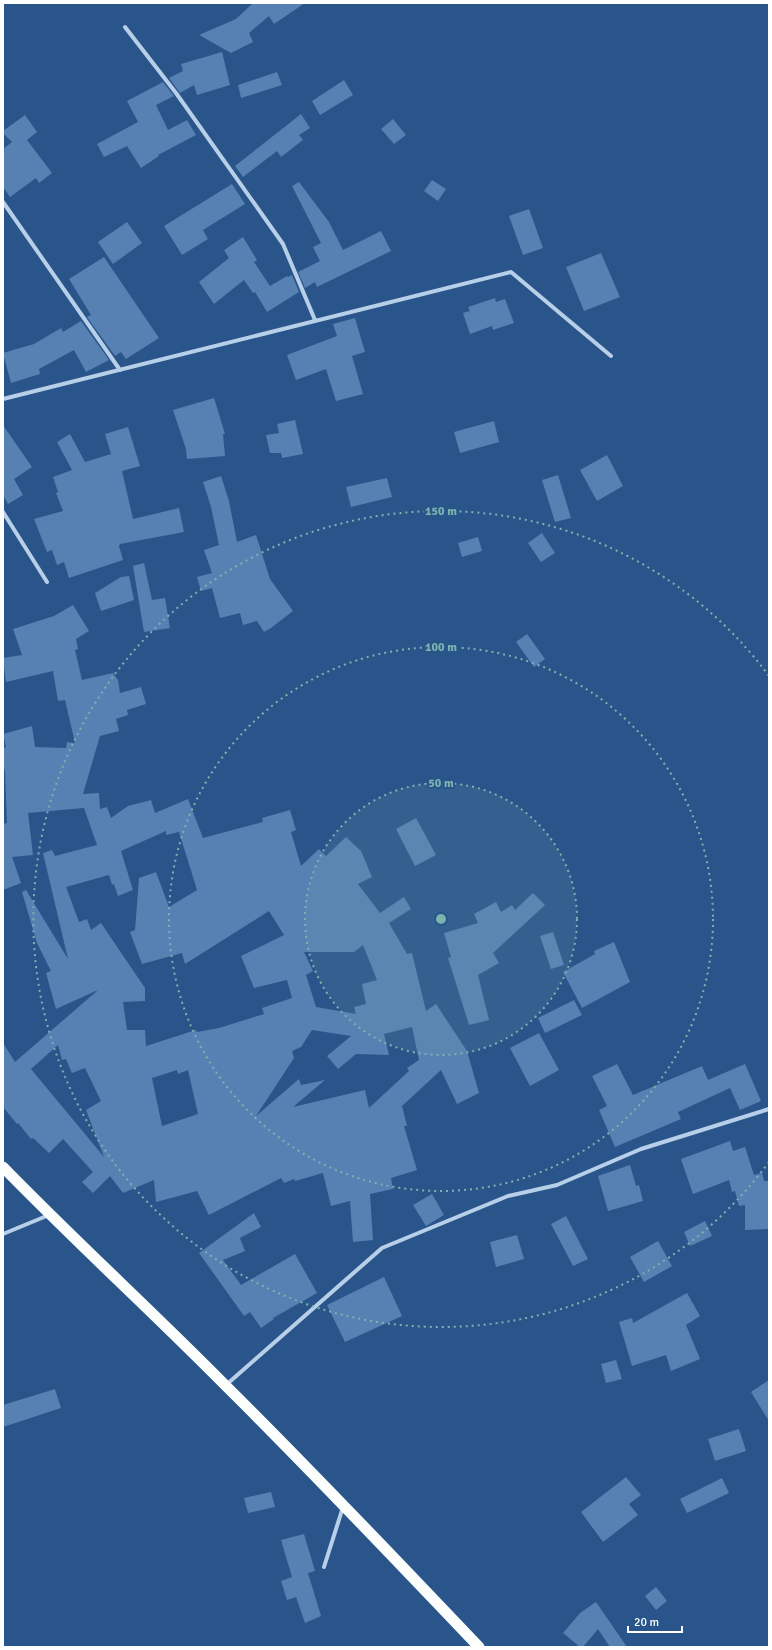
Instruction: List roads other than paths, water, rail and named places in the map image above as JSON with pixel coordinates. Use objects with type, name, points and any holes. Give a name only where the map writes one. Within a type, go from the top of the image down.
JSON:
[{"type":"highway","points":[[3,1167],[49,1215],[226,1385],[344,1505],[479,1647]]},
{"type":"street","points":[[125,27],[176,93],[283,244],[315,320]]},
{"type":"street","points":[[3,202],[120,370]]},
{"type":"street","points":[[3,399],[511,272],[611,356]]},
{"type":"street","points":[[3,512],[47,582]]},
{"type":"street","points":[[226,1385],[382,1248],[508,1196],[557,1185],[641,1149],[769,1109]]},
{"type":"street","points":[[3,1234],[49,1215]]},
{"type":"street","points":[[324,1567],[344,1505]]}]
